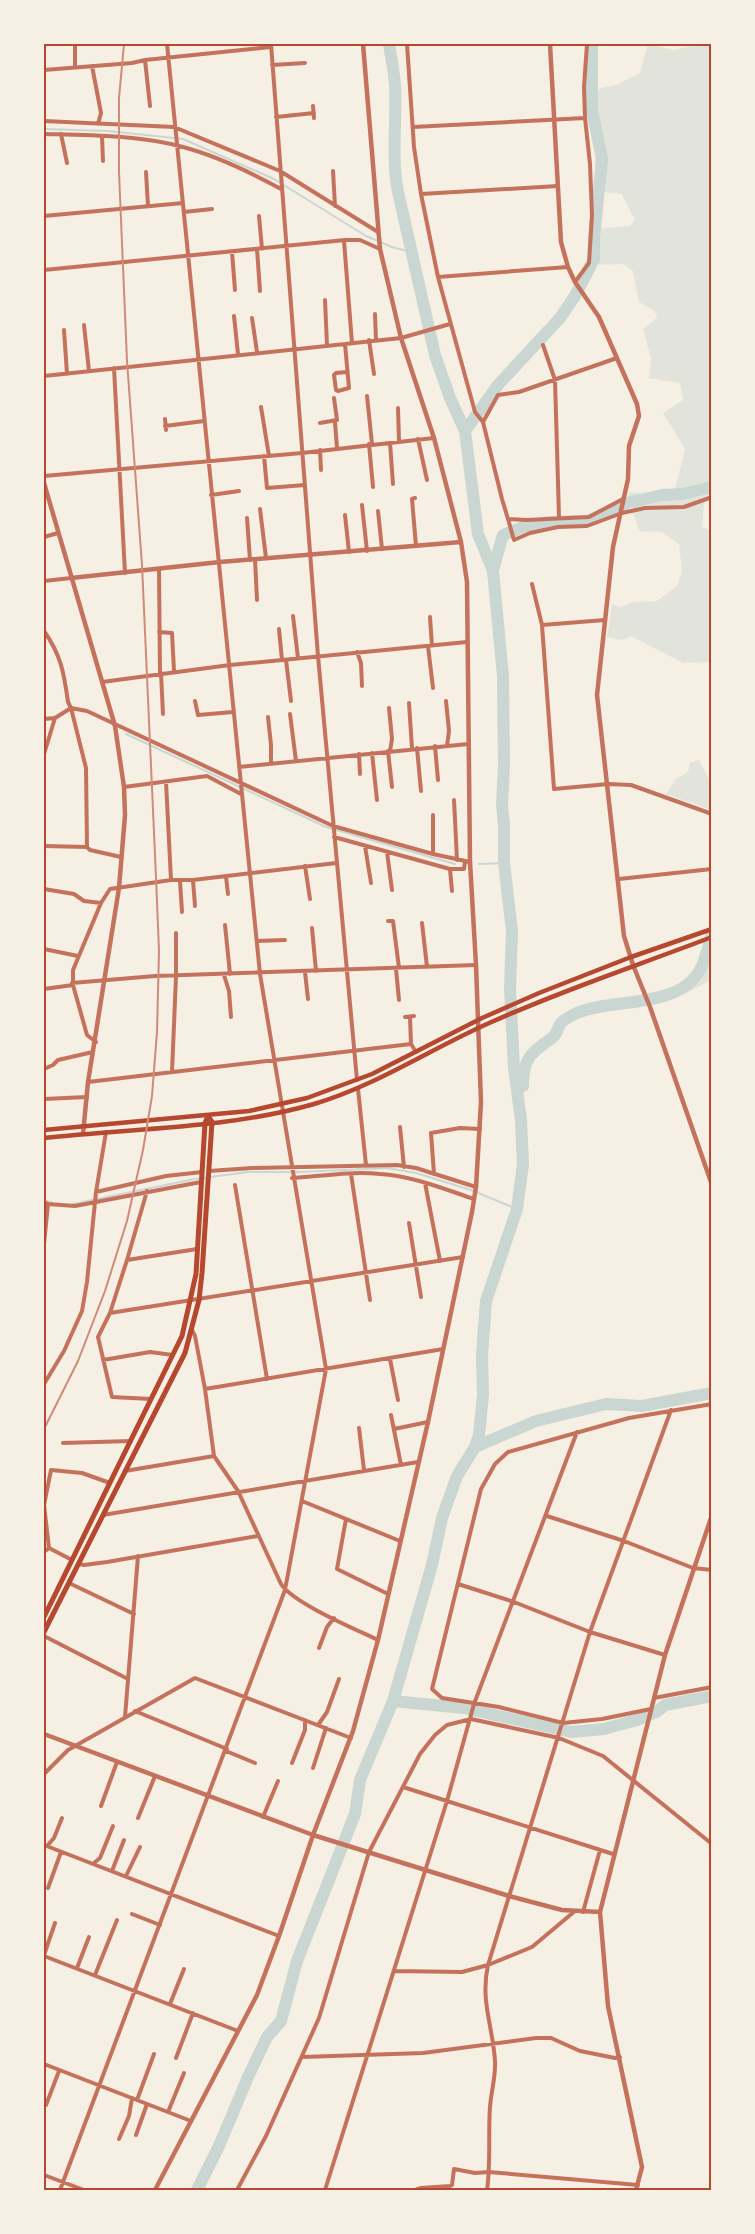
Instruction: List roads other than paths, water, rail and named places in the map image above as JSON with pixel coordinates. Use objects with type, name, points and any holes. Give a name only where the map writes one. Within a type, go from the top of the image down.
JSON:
[{"type":"main road","points":[[44,1130],[208,1116],[249,1111],[307,1098],[357,1080],[539,993],[711,929]]},
{"type":"main road","points":[[44,1138],[264,1116],[314,1104],[358,1089],[540,1000],[711,937]]},
{"type":"main road","points":[[44,1617],[103,1515],[177,1372],[192,1330],[199,1300],[208,1116]]},
{"type":"main road","points":[[44,1634],[110,1483],[182,1336],[196,1274],[201,1182],[206,1171]]},
{"type":"street","points":[[75,44],[75,67]]},
{"type":"street","points":[[60,2190],[227,1750],[285,1590],[326,1369],[292,1178],[284,1111],[260,974],[167,44]]},
{"type":"street","points":[[155,2190],[256,1995],[351,1738],[378,1640],[428,1422],[475,1192],[480,1129],[481,1027],[468,861],[467,582],[461,542],[434,438],[403,338],[380,247],[363,44]]},
{"type":"street","points":[[407,44],[414,147],[421,194],[448,325],[474,412],[483,422],[514,540],[530,533],[558,527],[587,526],[622,513],[645,508],[684,507],[711,497]]},
{"type":"street","points":[[550,44],[561,242],[568,267],[598,317],[637,404],[639,416],[629,446],[628,479],[613,547],[597,695],[623,929],[633,965],[646,995],[711,1185]]},
{"type":"street","points":[[575,282],[589,263],[592,215],[591,164],[585,118],[584,87],[587,44]]},
{"type":"street","points":[[44,70],[132,63],[271,45],[318,656],[357,1080]]},
{"type":"street","points":[[145,60],[150,106]]},
{"type":"street","points":[[272,65],[305,63]]},
{"type":"street","points":[[92,66],[102,113],[98,124]]},
{"type":"street","points":[[276,117],[314,115],[313,106]]},
{"type":"street","points":[[413,127],[585,118]]},
{"type":"street","points":[[44,121],[174,127],[280,171],[378,234]]},
{"type":"street","points":[[44,134],[102,136],[176,144],[242,169],[281,187]]},
{"type":"street","points":[[61,134],[67,163]]},
{"type":"street","points":[[102,136],[103,161]]},
{"type":"street","points":[[333,171],[335,206]]},
{"type":"street","points":[[146,172],[148,206]]},
{"type":"street","points":[[421,194],[558,186]]},
{"type":"street","points":[[44,216],[183,203]]},
{"type":"street","points":[[184,212],[212,209]]},
{"type":"street","points":[[259,216],[260,291]]},
{"type":"street","points":[[44,270],[344,240],[360,240],[380,247]]},
{"type":"street","points":[[344,240],[352,343]]},
{"type":"street","points":[[232,252],[235,290]]},
{"type":"street","points":[[438,277],[568,267]]},
{"type":"street","points":[[325,300],[327,345]]},
{"type":"street","points":[[375,314],[376,340]]},
{"type":"street","points":[[234,316],[238,354]]},
{"type":"street","points":[[252,318],[257,352]]},
{"type":"street","points":[[84,325],[82,331],[89,371]]},
{"type":"street","points":[[44,376],[403,338],[448,325]]},
{"type":"street","points":[[64,330],[67,374]]},
{"type":"street","points":[[369,340],[374,374]]},
{"type":"street","points":[[345,344],[349,388],[336,390],[334,375],[347,372]]},
{"type":"street","points":[[543,345],[555,380],[559,517]]},
{"type":"street","points":[[483,422],[498,395],[519,392],[617,358]]},
{"type":"street","points":[[114,369],[125,573]]},
{"type":"street","points":[[367,396],[373,487]]},
{"type":"street","points":[[334,398],[337,448]]},
{"type":"street","points":[[261,407],[267,488],[305,485]]},
{"type":"street","points":[[398,408],[399,441]]},
{"type":"street","points":[[165,419],[166,428],[204,421]]},
{"type":"street","points":[[320,423],[335,422]]},
{"type":"street","points":[[44,476],[302,453],[434,438]]},
{"type":"street","points":[[418,439],[427,480]]},
{"type":"street","points":[[390,443],[393,484]]},
{"type":"street","points":[[320,450],[321,470]]},
{"type":"street","points":[[44,483],[115,726],[124,787],[125,814],[119,888],[88,1082],[83,1134]]},
{"type":"street","points":[[211,495],[240,491]]},
{"type":"street","points":[[415,498],[412,499],[416,546]]},
{"type":"street","points":[[508,519],[589,517],[623,499]]},
{"type":"street","points":[[362,505],[367,550]]},
{"type":"street","points":[[260,509],[266,558]]},
{"type":"street","points":[[378,511],[382,549]]},
{"type":"street","points":[[345,515],[349,552]]},
{"type":"street","points":[[247,518],[257,600]]},
{"type":"street","points":[[44,537],[58,533]]},
{"type":"street","points":[[44,581],[220,562],[461,542]]},
{"type":"street","points":[[159,569],[160,673],[163,714]]},
{"type":"street","points":[[532,584],[542,625],[554,789],[608,784],[631,785],[711,814]]},
{"type":"street","points":[[293,616],[298,658]]},
{"type":"street","points":[[430,617],[434,688]]},
{"type":"street","points":[[542,625],[604,620]]},
{"type":"street","points":[[279,629],[291,700]]},
{"type":"street","points":[[44,631],[56,648],[86,768],[87,847]]},
{"type":"street","points":[[159,632],[172,633],[174,671]]},
{"type":"street","points":[[101,682],[174,671],[467,642]]},
{"type":"street","points":[[357,652],[361,663],[362,686]]},
{"type":"street","points":[[446,700],[449,730],[447,746]]},
{"type":"street","points":[[195,701],[198,715],[233,712]]},
{"type":"street","points":[[409,703],[421,790]]},
{"type":"street","points":[[44,719],[55,718],[71,708],[87,711],[333,827],[468,861]]},
{"type":"street","points":[[388,708],[392,739],[389,751],[392,787]]},
{"type":"street","points":[[290,714],[296,761]]},
{"type":"street","points":[[268,717],[272,745],[271,764]]},
{"type":"street","points":[[44,754],[55,718]]},
{"type":"street","points":[[239,767],[468,744]]},
{"type":"street","points":[[435,746],[438,780]]},
{"type":"street","points":[[372,753],[377,800]]},
{"type":"street","points":[[359,754],[360,774]]},
{"type":"street","points":[[124,787],[207,776],[242,793]]},
{"type":"street","points":[[166,782],[171,880]]},
{"type":"street","points":[[454,800],[457,860]]},
{"type":"street","points":[[433,815],[433,854]]},
{"type":"street","points":[[334,836],[450,869],[464,869],[468,861]]},
{"type":"street","points":[[44,846],[87,847],[90,850],[121,856]]},
{"type":"street","points":[[365,846],[370,883]]},
{"type":"street","points":[[387,852],[392,890]]},
{"type":"street","points":[[96,1042],[87,1035],[73,984],[73,970],[101,903],[110,889],[171,880],[226,877],[336,863]]},
{"type":"street","points":[[305,866],[310,899]]},
{"type":"street","points":[[450,869],[452,891]]},
{"type":"street","points":[[619,879],[711,869]]},
{"type":"street","points":[[226,877],[228,894]]},
{"type":"street","points":[[193,880],[195,906]]},
{"type":"street","points":[[180,881],[182,912]]},
{"type":"street","points":[[44,889],[74,894],[84,901],[101,903]]},
{"type":"street","points":[[388,921],[393,921],[399,1000]]},
{"type":"street","points":[[422,923],[427,967]]},
{"type":"street","points":[[225,925],[230,974]]},
{"type":"street","points":[[312,928],[316,971]]},
{"type":"street","points":[[172,1072],[176,933]]},
{"type":"street","points":[[257,941],[285,940]]},
{"type":"street","points":[[44,949],[78,956]]},
{"type":"street","points":[[44,989],[105,979],[476,965]]},
{"type":"street","points":[[305,972],[308,999]]},
{"type":"street","points":[[224,975],[229,991],[231,1017]]},
{"type":"street","points":[[409,1017],[411,1044],[417,1052]]},
{"type":"street","points":[[88,1082],[411,1044]]},
{"type":"street","points":[[44,1069],[58,1060],[93,1052]]},
{"type":"street","points":[[358,1089],[366,1165]]},
{"type":"street","points":[[44,1099],[87,1097]]},
{"type":"street","points":[[400,1127],[404,1167]]},
{"type":"street","points":[[434,1174],[431,1133],[460,1128],[480,1129]]},
{"type":"street","points":[[44,1384],[64,1351],[82,1311],[96,1192],[106,1132]]},
{"type":"street","points":[[96,1192],[166,1176],[206,1171],[366,1165],[404,1167],[434,1174],[475,1192]]},
{"type":"street","points":[[351,1174],[370,1300]]},
{"type":"street","points":[[292,1178],[382,1174],[475,1192]]},
{"type":"street","points":[[44,1244],[46,1203],[75,1206],[201,1182]]},
{"type":"street","points":[[425,1183],[440,1260]]},
{"type":"street","points":[[235,1185],[267,1379]]},
{"type":"street","points":[[147,1191],[110,1313],[98,1337],[112,1397],[152,1400]]},
{"type":"street","points":[[409,1223],[422,1297]]},
{"type":"street","points":[[127,1260],[197,1249]]},
{"type":"street","points":[[110,1313],[463,1257]]},
{"type":"street","points":[[192,1330],[205,1389],[214,1456],[238,1491],[285,1590],[378,1640]]},
{"type":"street","points":[[205,1389],[443,1349]]},
{"type":"street","points":[[103,1360],[150,1352],[174,1355]]},
{"type":"street","points":[[390,1359],[398,1400]]},
{"type":"street","points":[[651,1709],[562,1725],[475,1703],[442,1698],[432,1689],[481,1489],[495,1464],[508,1452],[578,1432],[629,1418],[711,1404]]},
{"type":"street","points":[[487,2190],[489,2123],[495,2061],[486,2009],[485,1976],[591,1632],[671,1410]]},
{"type":"street","points":[[391,1415],[401,1465]]},
{"type":"street","points":[[394,1429],[428,1422]]},
{"type":"street","points":[[359,1428],[364,1470]]},
{"type":"street","points":[[325,2190],[447,1801],[475,1703],[578,1432]]},
{"type":"street","points":[[63,1443],[131,1441]]},
{"type":"street","points":[[124,1472],[214,1456]]},
{"type":"street","points":[[103,1515],[418,1462]]},
{"type":"street","points":[[49,1548],[44,1505],[51,1470],[82,1473],[110,1483]]},
{"type":"street","points":[[302,1501],[400,1540]]},
{"type":"street","points":[[415,2190],[450,2186],[454,2169],[475,2173],[489,2172],[637,2188],[642,2167],[608,2006],[600,1912],[665,1655],[711,1515]]},
{"type":"street","points":[[547,1516],[624,1541],[693,1568],[711,1570]]},
{"type":"street","points":[[346,1519],[337,1569],[388,1594]]},
{"type":"street","points":[[49,1548],[84,1565],[258,1536]]},
{"type":"street","points":[[44,1552],[49,1548]]},
{"type":"street","points":[[125,1717],[138,1556]]},
{"type":"street","points":[[68,1583],[134,1614]]},
{"type":"street","points":[[458,1584],[514,1602],[591,1632],[665,1655]]},
{"type":"street","points":[[319,1648],[327,1627],[334,1618]]},
{"type":"street","points":[[44,1634],[129,1679]]},
{"type":"street","points":[[44,1774],[74,1746],[195,1678],[351,1738]]},
{"type":"street","points":[[318,1725],[327,1712],[339,1679]]},
{"type":"street","points":[[654,1698],[711,1687]]},
{"type":"street","points":[[135,1711],[255,1763]]},
{"type":"street","points":[[237,2190],[266,2136],[320,2018],[368,1852],[420,1754],[435,1735],[447,1725],[471,1719],[559,1737],[603,1756],[711,1844]]},
{"type":"street","points":[[292,1763],[305,1730],[305,1720]]},
{"type":"street","points":[[313,1768],[326,1728]]},
{"type":"street","points":[[44,1734],[316,1836],[562,1910],[600,1912]]},
{"type":"street","points":[[101,1806],[117,1762]]},
{"type":"street","points":[[138,1818],[155,1776]]},
{"type":"street","points":[[263,1818],[278,1781]]},
{"type":"street","points":[[403,1787],[613,1854]]},
{"type":"street","points":[[45,1846],[54,1838],[62,1818]]},
{"type":"street","points":[[93,1863],[100,1858],[113,1826]]},
{"type":"street","points":[[112,1871],[124,1840]]},
{"type":"street","points":[[45,1846],[279,1936]]},
{"type":"street","points":[[126,1876],[140,1847]]},
{"type":"street","points":[[583,1912],[600,1850]]},
{"type":"street","points":[[48,1888],[61,1851]]},
{"type":"street","points":[[394,1971],[462,1972],[488,1965],[532,1947],[575,1911]]},
{"type":"street","points":[[132,1914],[160,1925]]},
{"type":"street","points":[[95,1975],[117,1920]]},
{"type":"street","points":[[56,1923],[44,1956],[238,2031]]},
{"type":"street","points":[[77,1968],[89,1937]]},
{"type":"street","points":[[170,2004],[184,1969]]},
{"type":"street","points":[[176,2058],[193,2013]]},
{"type":"street","points":[[302,2057],[423,2053],[536,2038],[550,2038],[579,2051],[620,2057]]},
{"type":"street","points":[[119,2139],[154,2054]]},
{"type":"street","points":[[44,2064],[191,2121]]},
{"type":"street","points":[[46,2105],[59,2071]]},
{"type":"street","points":[[168,2112],[184,2073]]},
{"type":"street","points":[[136,2135],[147,2104]]},
{"type":"street","points":[[44,2175],[84,2190]]},
{"type":"waterway","points":[[197,2190],[267,2037],[281,2021],[297,1961],[355,1814],[360,1780],[393,1701],[432,1565],[442,1518],[457,1476],[475,1447],[479,1435],[483,1395],[482,1355],[486,1301],[517,1209],[523,1164],[521,1120],[514,1068],[510,989],[512,931],[504,863],[503,676],[493,571],[478,534],[465,431],[450,398],[435,355],[398,192],[395,165],[395,85],[389,44]]},
{"type":"waterway","points":[[465,431],[498,385],[560,318],[575,296],[594,259],[602,159],[592,110],[592,44]]},
{"type":"waterway","points":[[44,129],[108,131],[183,139],[274,179],[366,236],[392,247],[407,251],[410,248]]},
{"type":"waterway","points":[[493,570],[503,535],[526,526],[551,522],[588,521],[627,503],[712,487]]},
{"type":"waterway","points":[[126,734],[326,827],[455,864]]},
{"type":"waterway","points":[[479,864],[504,863]]},
{"type":"waterway","points":[[521,1087],[523,1086],[524,1069],[529,1058],[554,1036],[564,1020],[591,1008],[643,1001],[677,991],[690,982],[700,970],[712,934]]},
{"type":"waterway","points":[[73,1204],[195,1179],[248,1172],[387,1168],[416,1173],[471,1190],[517,1209]]},
{"type":"waterway","points":[[44,1200],[52,1203]]},
{"type":"waterway","points":[[475,1447],[536,1421],[606,1404],[642,1406],[712,1393]]},
{"type":"waterway","points":[[393,1701],[464,1708],[571,1732],[604,1729],[637,1720],[658,1711],[665,1705],[712,1696]]},
{"type":"railway","points":[[44,1429],[78,1361],[105,1291],[127,1221],[152,1096],[157,1032],[159,951],[156,877],[142,565],[127,361],[119,172],[119,98],[124,44]]}]
